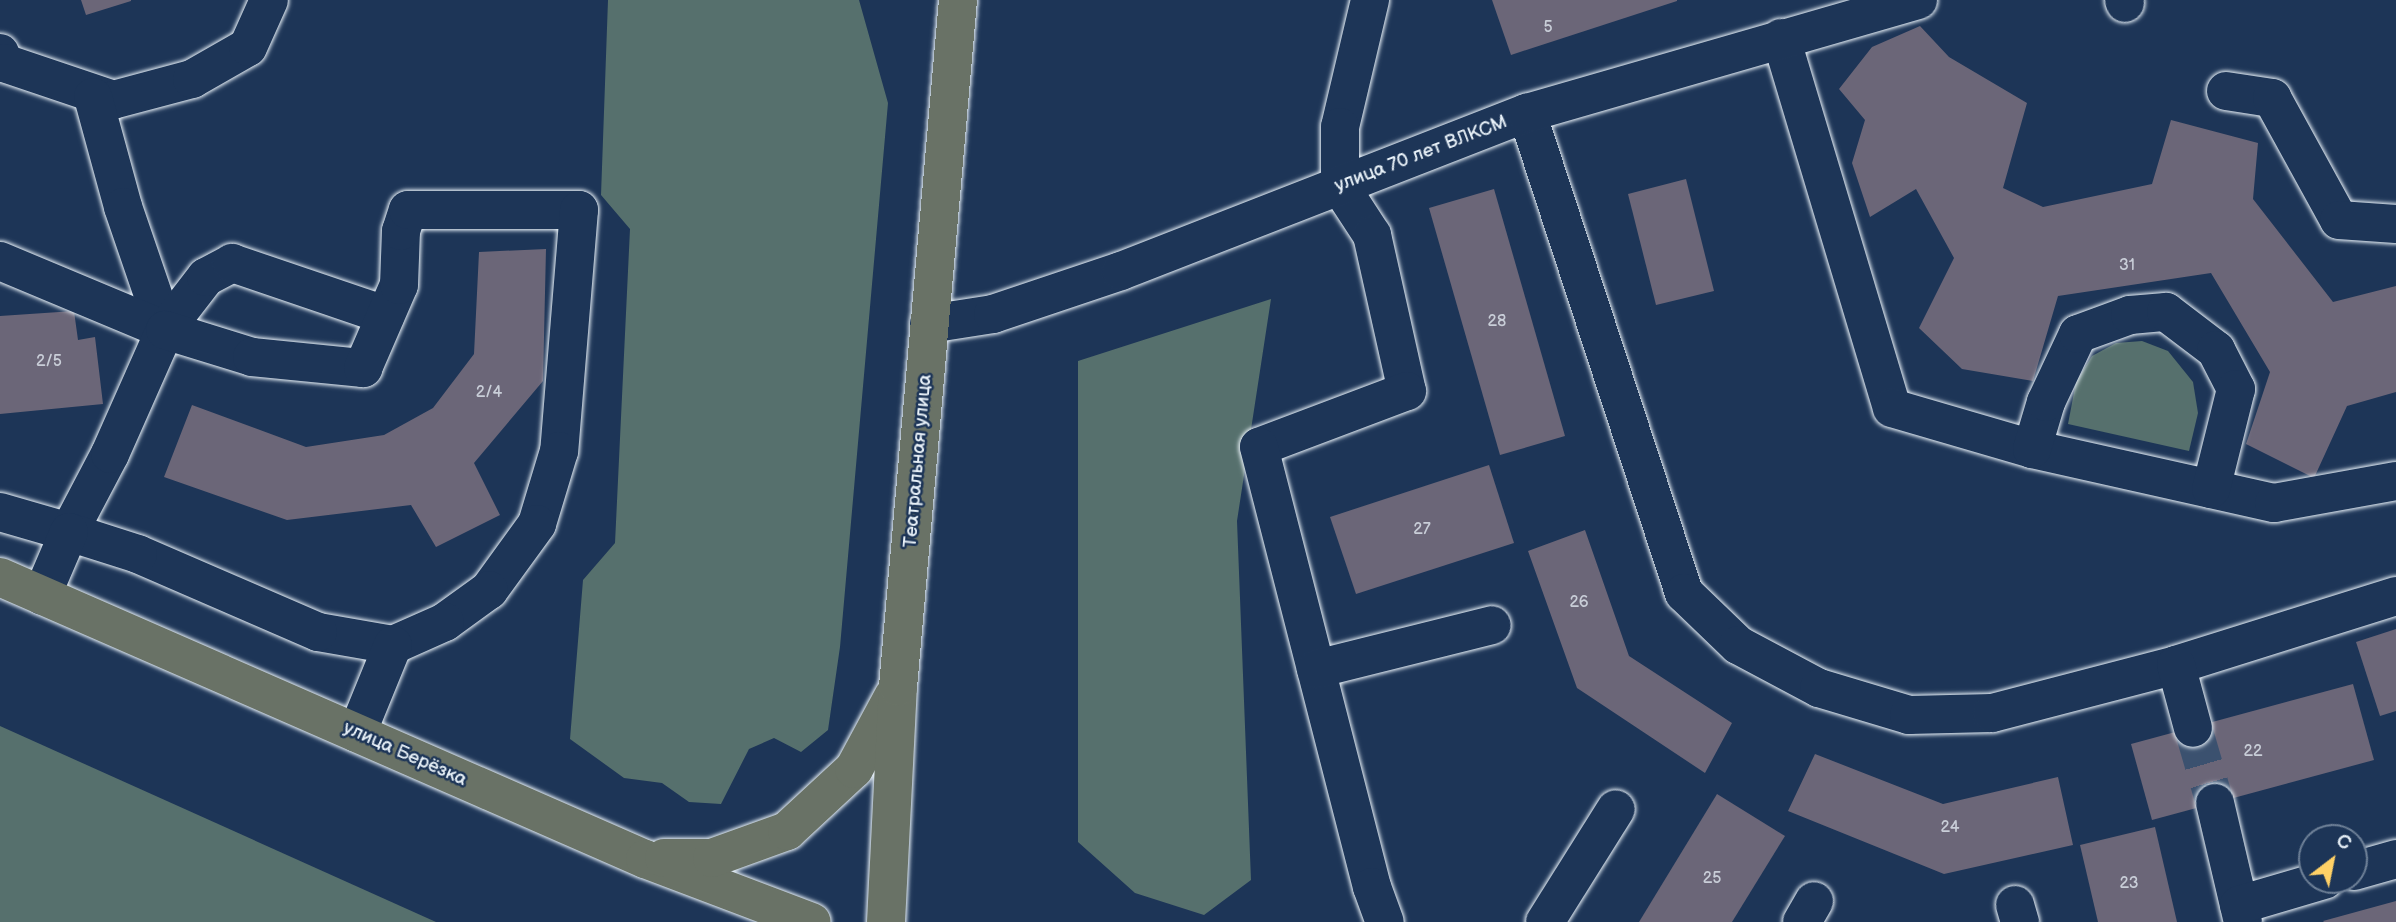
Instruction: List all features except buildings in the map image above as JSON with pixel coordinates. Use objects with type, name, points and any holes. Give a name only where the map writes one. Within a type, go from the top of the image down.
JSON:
[{"type":"main road","name":"Театральная улица","points":[[886,922],[898,687],[958,0]]},
{"type":"main road","name":"улица Берёзка","points":[[0,577],[645,859],[812,922]]},
{"type":"main road","points":[[645,859],[712,858],[787,831],[854,769],[898,687]]},
{"type":"street","points":[[0,54],[4,63],[93,97],[113,100],[191,79],[248,47],[269,0]]},
{"type":"street","points":[[1370,0],[1340,127],[1340,186],[1372,235],[1407,391],[1259,447],[1385,922]]},
{"type":"street","name":"улица 70 лет ВЛКСМ","points":[[929,324],[993,314],[1121,271],[1527,113],[1782,38],[1867,6],[1919,0]]},
{"type":"street","points":[[1782,38],[1892,408],[2032,449],[2274,503],[2359,491],[2396,481]]},
{"type":"street","points":[[2226,91],[2272,98],[2339,220],[2396,224]]},
{"type":"street","points":[[93,97],[123,207],[165,330]]},
{"type":"street","points":[[1527,113],[1684,593],[1738,645],[1819,688],[1909,715],[1992,713],[2176,665],[2396,596]]},
{"type":"street","points":[[0,261],[165,330],[253,357],[363,368],[398,285],[401,231],[408,211],[424,207],[579,209],[559,451],[537,524],[489,590],[445,622],[393,645],[318,632],[138,554],[0,512]]},
{"type":"street","points":[[42,595],[69,532],[110,454],[165,330],[206,277],[232,263],[385,315]]},
{"type":"street","points":[[2032,449],[2046,402],[2078,334],[2130,315],[2166,312],[2216,351],[2236,389],[2211,489]]},
{"type":"street","points":[[1316,669],[1492,625]]},
{"type":"street","points":[[357,733],[393,645]]},
{"type":"street","points":[[2176,665],[2193,728]]},
{"type":"street","points":[[2215,803],[2241,914],[2298,890]]},
{"type":"street","points":[[1545,922],[1616,809]]},
{"type":"street","points":[[2368,867],[2396,859]]},
{"type":"green space","points":[[608,0],[859,0],[888,103],[840,647],[828,730],[801,752],[774,738],[749,749],[721,804],[689,802],[662,783],[624,778],[570,739],[583,580],[615,543],[630,229],[601,195]]},
{"type":"green space","points":[[1271,299],[1237,521],[1251,880],[1204,915],[1135,893],[1078,842],[1078,361]]},
{"type":"green space","points":[[2142,341],[2168,351],[2193,382],[2198,413],[2189,451],[2068,424],[2076,382],[2092,356],[2116,343]]},
{"type":"green space","points":[[0,726],[436,922],[0,922]]},
{"type":"tunnel","points":[[2193,728],[2215,803]]}]
